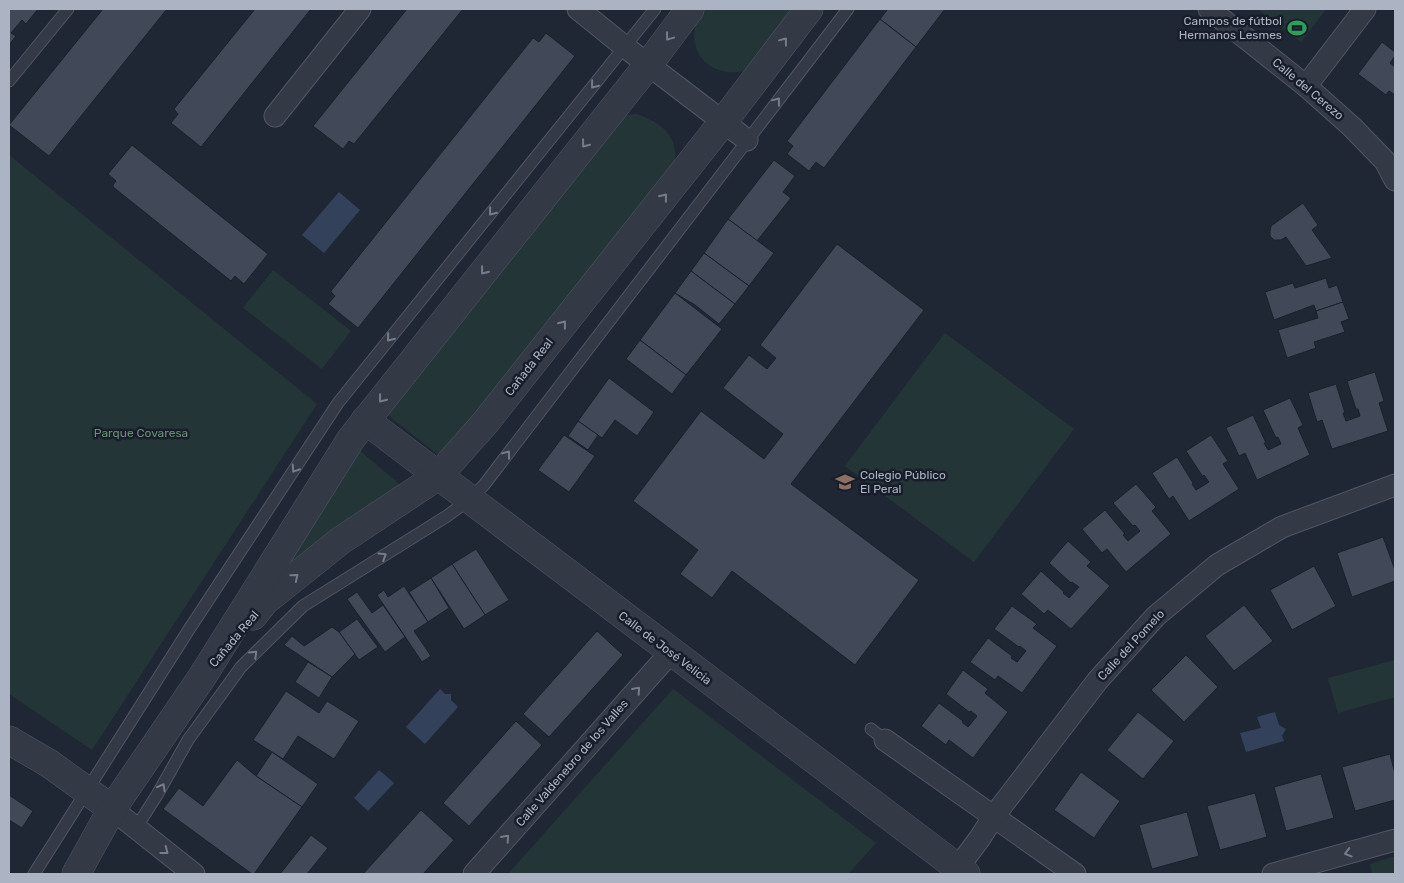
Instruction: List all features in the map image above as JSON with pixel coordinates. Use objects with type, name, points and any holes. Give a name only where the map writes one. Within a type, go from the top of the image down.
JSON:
[{"type":"street","points":[[275,116],[360,9]]},
{"type":"street","points":[[578,9],[747,140]]},
{"type":"street","name":"Cañada Real","points":[[76,874],[112,809],[202,677],[330,470],[365,420],[648,65],[690,9]]},
{"type":"street","name":"Cañada Real","points":[[202,677],[265,602],[340,541],[438,476],[485,423],[723,122],[809,9]]},
{"type":"street","name":"Calle del Cerezo","points":[[1209,9],[1306,86],[1352,127],[1385,161],[1395,180]]},
{"type":"street","points":[[1306,86],[1365,9]]},
{"type":"street","name":"Calle de José Velicia","points":[[365,420],[959,872]]},
{"type":"street","name":"Calle del Pomelo","points":[[959,872],[994,816],[1098,680],[1156,616],[1217,565],[1282,527],[1395,485]]},
{"type":"street","name":"Calle Valdenebro de los Valles","points":[[474,874],[670,652]]},
{"type":"street","points":[[878,735],[1075,874]]},
{"type":"street","points":[[9,740],[50,764],[88,790],[194,874]]},
{"type":"street","points":[[1273,874],[1395,840]]},
{"type":"lane","points":[[9,81],[68,9]]},
{"type":"lane","points":[[34,874],[188,631],[338,403],[655,9]]},
{"type":"lane","points":[[136,828],[188,740],[241,667],[303,606],[447,516],[470,499],[490,477],[848,9]]},
{"type":"green space","points":[[704,9],[804,9],[754,69],[730,72],[713,67],[699,54],[694,36],[695,27]]},
{"type":"green space","name":"Campos de fútbol Hermanos Lesmes","points":[[1258,9],[1326,9],[1301,42]]},
{"type":"green space","points":[[637,114],[662,127],[668,133],[674,148],[674,168],[445,460],[385,413],[613,120]]},
{"type":"green space","name":"Parque Covaresa","points":[[9,155],[317,404],[92,750],[9,694]]},
{"type":"green space","points":[[273,270],[351,331],[322,369],[243,308]]},
{"type":"green space","points":[[945,333],[1074,429],[974,562],[845,466]]},
{"type":"green space","points":[[358,449],[405,489],[323,548],[274,573]]},
{"type":"green space","points":[[1395,660],[1395,697],[1338,713],[1328,678]]},
{"type":"green space","points":[[673,689],[876,843],[848,874],[508,874]]},
{"type":"green space","points":[[1395,856],[1395,874],[1372,874],[1370,864]]},
{"type":"water","points":[[339,192],[360,210],[324,253],[302,235]]},
{"type":"water","points":[[440,689],[445,694],[451,694],[451,700],[458,707],[425,744],[406,727]]},
{"type":"water","points":[[1275,712],[1279,725],[1286,729],[1282,736],[1284,741],[1246,752],[1240,733],[1261,728],[1257,717]]},
{"type":"water","points":[[379,770],[394,783],[368,811],[354,798]]},
{"type":"building","points":[[9,9],[38,9],[26,24],[22,20],[11,33],[16,36],[9,45]]},
{"type":"building","points":[[103,9],[167,9],[49,156],[9,125]]},
{"type":"building","points":[[255,9],[311,9],[201,147],[171,123],[178,114],[174,109]]},
{"type":"building","points":[[407,9],[463,9],[354,144],[349,141],[343,149],[313,126]]},
{"type":"building","points":[[888,9],[945,9],[916,47],[880,19]]},
{"type":"building","points":[[880,19],[916,47],[824,168],[816,162],[809,171],[787,154],[793,146],[787,141]]},
{"type":"building","points":[[546,33],[575,56],[358,328],[328,304],[335,296],[331,291],[533,38],[539,42]]},
{"type":"building","points":[[1382,42],[1395,52],[1395,56],[1390,63],[1395,67],[1395,95],[1389,91],[1386,95],[1358,74]]},
{"type":"building","points":[[132,145],[268,254],[244,284],[235,276],[231,281],[113,187],[116,181],[108,174]]},
{"type":"building","points":[[774,160],[795,176],[783,192],[791,198],[757,241],[728,219]]},
{"type":"building","points":[[1303,203],[1318,225],[1312,230],[1332,258],[1306,266],[1286,237],[1281,240],[1274,240],[1270,236],[1271,226]]},
{"type":"building","points":[[728,219],[774,253],[749,286],[704,253]]},
{"type":"building","points":[[837,244],[924,310],[791,484],[919,580],[855,665],[732,571],[712,598],[680,574],[698,550],[633,501],[701,411],[764,459],[783,434],[723,388],[749,355],[767,369],[776,358],[760,345]]},
{"type":"building","points":[[704,253],[749,286],[735,304],[691,271]]},
{"type":"building","points":[[691,271],[735,304],[719,324],[695,305],[675,293]]},
{"type":"building","points":[[1326,278],[1329,288],[1337,285],[1343,302],[1316,311],[1314,305],[1274,320],[1265,292],[1293,283],[1295,288]]},
{"type":"building","points":[[675,293],[722,329],[686,375],[640,340]]},
{"type":"building","points":[[1343,302],[1349,319],[1341,322],[1345,332],[1314,342],[1316,348],[1287,358],[1278,330],[1318,318],[1316,311]]},
{"type":"building","points":[[640,340],[686,375],[672,394],[626,359]]},
{"type":"building","points":[[1375,372],[1384,401],[1379,403],[1388,431],[1332,449],[1322,420],[1317,422],[1308,393],[1336,384],[1346,421],[1360,416],[1347,381]]},
{"type":"building","points":[[609,378],[654,412],[637,436],[615,420],[602,438],[578,421]]},
{"type":"building","points":[[1290,398],[1303,425],[1298,428],[1310,455],[1257,480],[1245,453],[1239,456],[1226,428],[1253,415],[1268,450],[1281,444],[1278,437],[1276,438],[1263,410]]},
{"type":"building","points":[[578,421],[598,435],[588,450],[568,436]]},
{"type":"building","points":[[564,435],[595,456],[569,492],[538,470]]},
{"type":"building","points":[[1211,435],[1228,461],[1223,464],[1239,489],[1189,521],[1173,496],[1169,499],[1152,473],[1177,457],[1196,490],[1209,482],[1204,475],[1203,477],[1186,451]]},
{"type":"building","points":[[1136,484],[1156,507],[1152,511],[1171,534],[1126,572],[1107,549],[1102,553],[1082,529],[1105,510],[1125,534],[1123,535],[1128,541],[1140,531],[1135,525],[1133,526],[1113,503]]},
{"type":"building","points":[[1383,537],[1395,570],[1395,581],[1352,597],[1337,553]]},
{"type":"building","points":[[1068,541],[1091,562],[1087,566],[1110,586],[1071,629],[1048,610],[1044,614],[1021,594],[1041,571],[1069,598],[1079,587],[1071,583],[1049,563]]},
{"type":"building","points":[[476,549],[509,600],[485,615],[452,564]]},
{"type":"building","points":[[452,564],[485,615],[464,629],[431,578]]},
{"type":"building","points":[[1314,566],[1336,606],[1292,630],[1270,590]]},
{"type":"building","points":[[431,578],[449,608],[428,622],[409,592]]},
{"type":"building","points":[[404,586],[428,622],[414,631],[431,656],[422,662],[377,595],[384,590],[388,597]]},
{"type":"building","points":[[357,592],[372,613],[383,605],[405,637],[385,652],[347,599]]},
{"type":"building","points":[[1244,605],[1273,641],[1234,671],[1205,636]]},
{"type":"building","points":[[1012,606],[1037,624],[1033,628],[1057,646],[1022,693],[998,676],[995,680],[970,662],[988,638],[1017,662],[1026,651],[994,629]]},
{"type":"building","points":[[357,619],[378,647],[359,660],[339,632]]},
{"type":"building","points":[[332,627],[339,632],[355,654],[332,677],[284,645],[292,636],[304,646]]},
{"type":"building","points":[[597,631],[623,655],[549,737],[523,714]]},
{"type":"building","points":[[1186,655],[1218,687],[1184,722],[1151,690]]},
{"type":"building","points":[[308,662],[332,677],[319,698],[295,682]]},
{"type":"building","points":[[963,670],[988,689],[985,693],[1008,712],[973,758],[949,740],[946,745],[921,726],[939,703],[968,727],[977,716],[946,694]]},
{"type":"building","points":[[286,691],[319,713],[327,701],[359,721],[334,759],[298,736],[283,759],[253,740]]},
{"type":"building","points":[[1138,712],[1174,741],[1143,779],[1107,750]]},
{"type":"building","points":[[516,721],[542,745],[469,826],[443,803]]},
{"type":"building","points":[[272,752],[318,784],[302,807],[256,776]]},
{"type":"building","points":[[1390,754],[1395,774],[1395,800],[1355,811],[1342,767]]},
{"type":"building","points":[[237,760],[256,776],[302,807],[254,874],[163,809],[179,788],[203,806]]},
{"type":"building","points":[[1081,772],[1120,801],[1094,838],[1054,810]]},
{"type":"building","points":[[1321,774],[1334,818],[1286,831],[1274,787]]},
{"type":"building","points":[[1255,793],[1267,837],[1220,850],[1207,806]]},
{"type":"building","points":[[9,795],[33,811],[22,828],[9,820]]},
{"type":"building","points":[[421,810],[454,840],[423,874],[363,874]]},
{"type":"building","points":[[1187,812],[1199,856],[1152,869],[1139,825]]},
{"type":"building","points":[[311,835],[328,848],[307,874],[280,874]]},
{"type":"place","name":"Campos de fútbol Hermanos Lesmes","points":[[1297,28]]},
{"type":"place","name":"Colegio Público El Peral","points":[[845,482]]}]
